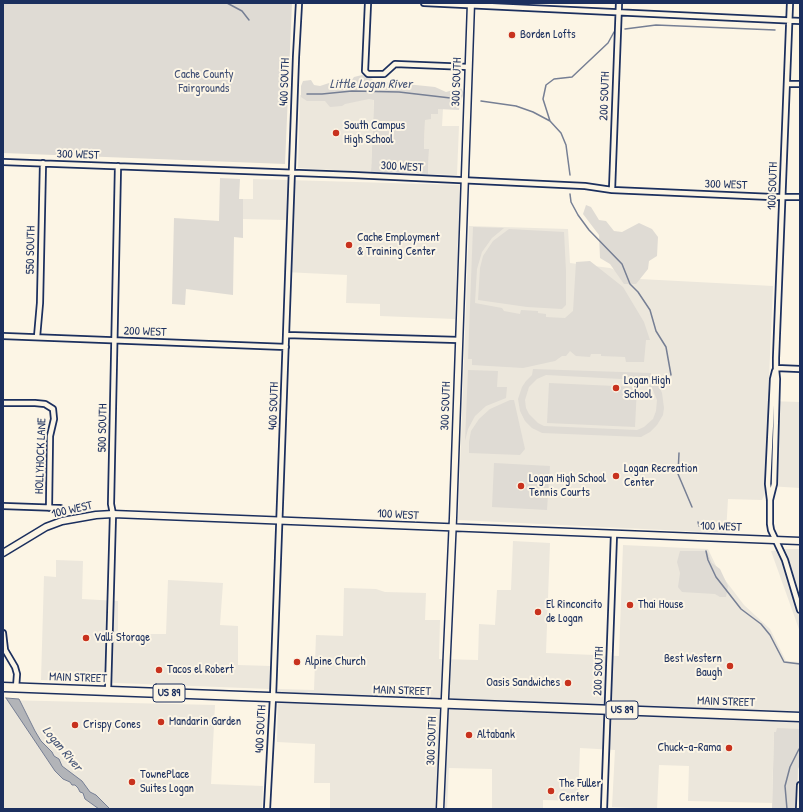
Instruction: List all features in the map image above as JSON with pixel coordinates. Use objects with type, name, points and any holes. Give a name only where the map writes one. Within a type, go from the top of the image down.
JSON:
[{"type":"highway","name":"MAIN STREET","points":[[3,687],[800,717]]},
{"type":"street","name":"400 SOUTH","points":[[267,809],[273,698],[299,3]]},
{"type":"street","points":[[368,3],[365,71],[368,74],[384,74],[395,64],[469,67]]},
{"type":"street","points":[[424,3],[471,4],[800,21]]},
{"type":"street","name":"200 SOUTH","points":[[612,190],[619,3]]},
{"type":"street","name":"100 SOUTH","points":[[790,3],[776,369],[774,484],[770,500],[770,524],[771,530],[785,560],[800,610]]},
{"type":"street","name":"300 SOUTH","points":[[440,809],[453,528],[471,4]]},
{"type":"street","points":[[787,84],[800,84]]},
{"type":"street","name":"300 WEST","points":[[3,162],[292,172],[585,186],[612,190],[800,197]]},
{"type":"street","name":"550 SOUTH","points":[[38,337],[43,163]]},
{"type":"street","name":"500 SOUTH","points":[[108,691],[113,514],[111,504],[118,166]]},
{"type":"street","points":[[286,334],[460,340]]},
{"type":"street","name":"200 WEST","points":[[3,336],[286,347]]},
{"type":"street","points":[[776,369],[800,369]]},
{"type":"street","name":"HOLLYHOCK LANE","points":[[3,403],[45,404],[53,409],[54,419],[50,436],[49,508]]},
{"type":"street","name":"100 WEST","points":[[3,506],[60,508]]},
{"type":"street","name":"100 WEST","points":[[3,553],[46,528],[62,521],[96,515],[113,514],[800,541]]},
{"type":"street","name":"200 SOUTH","points":[[604,809],[614,534]]},
{"type":"street","points":[[3,633],[5,650],[15,667],[17,674],[16,688]]},
{"type":"street","points":[[799,809],[800,784]]},
{"type":"shaded area","name":"South Campus High School","points":[[300,95],[374,97],[371,172],[298,168]]},
{"type":"shaded area","points":[[438,109],[443,109],[442,126],[459,126],[457,175],[428,174],[429,149],[424,149],[425,119]]},
{"type":"shaded area","points":[[253,179],[460,185],[455,319],[380,316],[380,304],[346,303],[347,275],[284,272],[286,220],[242,219],[243,199],[253,199]]},
{"type":"shaded area","name":"Logan High School","points":[[469,226],[568,229],[570,263],[610,268],[640,279],[773,286],[768,401],[800,402],[800,488],[768,486],[762,500],[728,499],[726,533],[458,520]]},
{"type":"shaded area","points":[[513,541],[550,543],[546,653],[619,656],[623,545],[708,549],[719,572],[744,605],[770,629],[786,661],[800,662],[800,734],[774,732],[772,803],[688,801],[689,766],[659,765],[657,809],[612,807],[615,750],[580,748],[578,801],[543,800],[543,809],[492,809],[492,769],[449,768],[447,809],[330,808],[330,783],[314,783],[315,744],[277,742],[278,689],[314,690],[316,635],[343,636],[344,588],[376,589],[385,592],[426,593],[425,620],[440,620],[439,659],[478,660],[479,624],[495,625],[497,590],[511,590]]},
{"type":"shaded area","points":[[800,549],[800,632],[771,551]]},
{"type":"shaded area","points":[[56,560],[83,561],[82,599],[118,601],[118,634],[166,634],[168,580],[223,583],[220,625],[238,626],[238,665],[271,666],[270,689],[41,680],[44,576],[56,577]]},
{"type":"shaded area","points":[[6,698],[19,699],[41,741],[54,756],[59,759],[62,766],[82,781],[90,792],[96,795],[110,809],[99,809],[85,799],[83,793],[80,792],[75,785],[72,785],[70,782],[63,779],[55,771]]},
{"type":"shaded area","points":[[3,700],[215,705],[211,784],[263,786],[262,809],[3,809]]},
{"type":"green space","name":"Cache County Fairgrounds","points":[[3,3],[292,3],[285,164],[3,153]]},
{"type":"green space","points":[[362,75],[370,77],[374,81],[387,82],[393,87],[401,87],[406,84],[435,87],[446,92],[461,88],[464,93],[459,110],[438,109],[438,114],[431,114],[431,119],[425,120],[424,149],[429,149],[428,174],[371,172],[374,100],[369,99],[342,106],[330,107],[325,101],[307,101],[301,97],[301,86],[303,81],[311,80],[314,85],[320,86],[329,83],[341,84],[351,81],[354,77]]},
{"type":"green space","points":[[220,178],[240,179],[239,199],[243,199],[243,238],[234,237],[233,295],[186,289],[185,305],[172,304],[174,218],[219,221]]},
{"type":"green space","points":[[586,205],[591,207],[599,220],[606,221],[614,231],[622,232],[639,223],[652,229],[658,237],[657,256],[649,261],[648,269],[636,284],[624,284],[610,264],[600,258],[599,235],[583,214]]},
{"type":"green space","points":[[473,227],[504,228],[492,238],[482,252],[477,269],[475,303],[502,308],[504,311],[520,314],[521,310],[538,311],[538,313],[546,314],[546,317],[565,318],[573,311],[576,262],[590,261],[623,287],[644,322],[650,340],[646,340],[644,362],[626,362],[625,357],[601,356],[601,354],[591,354],[590,357],[576,356],[570,351],[566,356],[562,356],[555,361],[523,368],[472,365],[472,359],[468,359]]},
{"type":"green space","points":[[509,229],[564,232],[566,305],[562,309],[527,307],[478,300],[480,268],[483,256],[493,241]]},
{"type":"green space","points":[[533,369],[651,373],[651,379],[659,386],[662,393],[664,408],[663,415],[657,425],[650,432],[641,437],[542,433],[532,428],[525,421],[520,411],[518,399],[522,387],[532,375]],"holes":[[[546,375],[640,380],[653,390],[657,400],[656,411],[653,419],[644,427],[637,430],[544,426],[538,423],[529,414],[526,408],[525,400],[529,387],[537,379]]]},
{"type":"green space","points":[[468,370],[498,371],[497,387],[507,387],[506,398],[486,406],[475,416],[468,429],[465,441]]},
{"type":"green space","points":[[549,383],[637,387],[635,427],[547,423]]},
{"type":"green space","points":[[510,400],[514,400],[525,449],[520,455],[469,453],[471,431],[479,419],[490,409]]},
{"type":"green space","name":"Logan High School Tennis Courts","points":[[494,463],[550,466],[547,510],[492,507]]},
{"type":"green space","points":[[680,551],[707,551],[712,563],[720,569],[728,586],[726,597],[720,597],[715,594],[682,592],[678,587],[680,573],[677,562]]},
{"type":"green space","points":[[777,728],[800,729],[800,765],[798,769],[797,809],[772,809],[774,732],[776,732]]},
{"type":"waterway","name":"Little Logan River","points":[[227,3],[242,11],[249,20]]},
{"type":"waterway","points":[[625,29],[656,25],[775,30]]},
{"type":"waterway","points":[[550,121],[543,99],[546,85],[554,79],[572,77],[608,43],[614,32]]},
{"type":"waterway","name":"Little Logan River","points":[[307,94],[352,91],[399,92],[459,99]]},
{"type":"waterway","name":"Little Logan River","points":[[481,101],[516,106],[533,112],[550,121],[561,133],[566,145],[570,175]]},
{"type":"waterway","name":"Little Logan River","points":[[570,194],[571,202],[578,215],[589,230],[622,264],[630,284],[638,292],[650,310],[656,331],[666,347],[671,375]]},
{"type":"waterway","name":"Little Logan River","points":[[679,453],[678,474],[692,507]]},
{"type":"waterway","name":"Little Logan River","points":[[698,522],[699,526]]},
{"type":"waterway","name":"Little Logan River","points":[[706,551],[708,560],[716,577],[741,609],[761,624],[770,635],[784,662],[800,664]]},
{"type":"waterway","name":"Little Logan River","points":[[787,809],[785,786],[790,767],[799,749]]},
{"type":"place","name":"Borden Lofts","points":[[512,35]]},
{"type":"place","name":"South Campus High School","points":[[336,133]]},
{"type":"place","name":"Cache Employment & Training Center","points":[[349,245]]},
{"type":"place","name":"Logan High School","points":[[616,388]]},
{"type":"place","name":"Logan Recreation Center","points":[[616,476]]},
{"type":"place","name":"Logan High School Tennis Courts","points":[[521,486]]},
{"type":"place","name":"Thai House","points":[[630,605]]},
{"type":"place","name":"El Rinconcito de Logan","points":[[538,612]]},
{"type":"place","name":"Valli Storage","points":[[86,638]]},
{"type":"place","name":"Alpine Church","points":[[297,662]]},
{"type":"place","name":"Best Western Baugh","points":[[730,666]]},
{"type":"place","name":"Tacos el Robert","points":[[159,670]]},
{"type":"place","name":"Oasis Sandwiches","points":[[568,683]]},
{"type":"place","name":"Mandarin Garden","points":[[161,722]]},
{"type":"place","name":"Crispy Cones","points":[[75,725]]},
{"type":"place","name":"Altabank","points":[[469,735]]},
{"type":"place","name":"Chuck-a-Rama","points":[[729,748]]},
{"type":"place","name":"TownePlace Suites Logan","points":[[132,782]]},
{"type":"place","name":"The Fuller Center","points":[[551,791]]},
{"type":"water label","name":"Logan River","points":[[62,749]]}]
